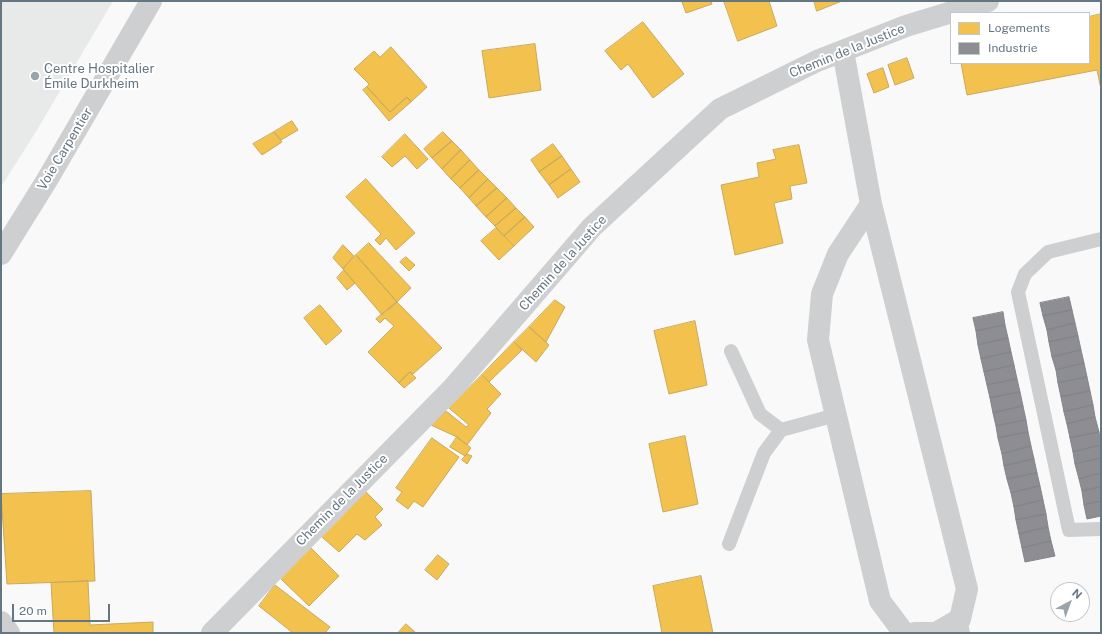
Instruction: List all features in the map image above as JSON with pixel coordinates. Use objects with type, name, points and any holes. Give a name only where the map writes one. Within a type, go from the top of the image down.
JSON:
[{"type":"street","name":"Voie Carpentier","points":[[1,254],[47,180],[151,1]]},
{"type":"street","name":"Chemin de la Justice","points":[[952,12],[988,1]]},
{"type":"street","name":"Chemin de la Justice","points":[[212,633],[453,388],[592,227],[720,109],[817,61],[906,26],[950,13]]},
{"type":"street","points":[[843,51],[870,204],[966,589],[961,626],[936,632],[915,633]]},
{"type":"street","points":[[870,204],[838,254],[822,294],[818,340],[880,601],[904,633]]},
{"type":"street","points":[[1,622],[9,633]]},
{"type":"lane","points":[[1101,239],[1048,252],[1025,274],[1018,292],[1069,530],[1101,529]]},
{"type":"lane","points":[[731,351],[760,414],[781,430]]},
{"type":"lane","points":[[729,544],[764,454],[781,430],[836,415]]},
{"type":"shaded area","name":"Centre Hospitalier Émile Durkheim","points":[[1,1],[113,1],[37,130],[1,187]]},
{"type":"building: Logements","points":[[711,1],[712,4],[686,13],[682,2]]},
{"type":"building: Logements","points":[[724,1],[769,1],[777,26],[738,41]]},
{"type":"building: Logements","points":[[814,1],[842,1],[817,11]]},
{"type":"building: Logements","points":[[1101,14],[1101,89],[1097,70],[967,95],[961,64],[1090,64],[1090,17]]},
{"type":"building: Logements","points":[[643,22],[684,74],[653,98],[628,64],[621,70],[605,51]]},
{"type":"building: Logements","points":[[535,44],[541,90],[489,98],[482,51]]},
{"type":"building: Logements","points":[[391,47],[427,87],[411,102],[407,97],[390,112],[367,87],[369,84],[354,69],[374,51],[380,57]]},
{"type":"building: Logements","points":[[907,58],[914,78],[895,85],[888,65]]},
{"type":"building: Logements","points":[[883,68],[889,87],[874,93],[867,74]]},
{"type":"building: Logements","points":[[367,87],[390,112],[407,97],[411,102],[389,121],[363,90]]},
{"type":"building: Logements","points":[[292,121],[298,130],[281,140],[274,132]]},
{"type":"building: Logements","points":[[274,132],[282,142],[262,155],[253,144]]},
{"type":"building: Logements","points":[[443,132],[452,141],[432,158],[424,149]]},
{"type":"building: Logements","points":[[405,134],[428,159],[417,169],[405,156],[392,167],[382,157]]},
{"type":"building: Logements","points":[[452,141],[461,150],[442,169],[432,158]]},
{"type":"building: Logements","points":[[553,144],[562,156],[539,172],[531,160]]},
{"type":"building: Logements","points":[[799,145],[807,183],[790,186],[792,199],[774,203],[783,243],[735,255],[721,185],[759,177],[757,163],[776,159],[773,150]]},
{"type":"building: Logements","points":[[461,150],[470,160],[451,179],[442,169]]},
{"type":"building: Logements","points":[[562,156],[571,169],[549,185],[539,172]]},
{"type":"building: Logements","points":[[470,160],[479,170],[460,188],[451,179]]},
{"type":"building: Logements","points":[[571,169],[580,182],[558,198],[549,185]]},
{"type":"building: Logements","points":[[479,170],[488,179],[469,198],[460,188]]},
{"type":"building: Logements","points":[[366,179],[415,233],[396,250],[386,238],[380,245],[375,240],[381,234],[346,197]]},
{"type":"building: Logements","points":[[488,179],[497,188],[476,206],[469,198]]},
{"type":"building: Logements","points":[[497,188],[507,198],[486,217],[476,206]]},
{"type":"building: Logements","points":[[507,198],[516,208],[495,226],[486,217]]},
{"type":"building: Logements","points":[[516,208],[525,217],[504,236],[495,226]]},
{"type":"building: Logements","points":[[525,217],[534,227],[514,246],[504,236]]},
{"type":"building: Logements","points":[[496,228],[514,246],[499,260],[481,241]]},
{"type":"building: Logements","points":[[369,243],[411,288],[397,302],[356,255]]},
{"type":"building: Logements","points":[[343,245],[354,256],[343,269],[333,258]]},
{"type":"building: Logements","points":[[356,255],[397,302],[382,315],[343,269]]},
{"type":"building: Logements","points":[[406,257],[415,265],[409,271],[400,262]]},
{"type":"building: Logements","points":[[344,270],[355,283],[347,290],[337,278]]},
{"type":"building: Logements","points":[[555,300],[565,307],[546,342],[529,327]]},
{"type":"building: Logements","points":[[397,302],[442,348],[413,374],[410,372],[399,383],[368,352],[394,326],[385,318],[380,323],[376,319]]},
{"type":"building: Logements","points":[[320,305],[342,331],[326,345],[304,318]]},
{"type":"building: Logements","points":[[695,321],[707,385],[669,394],[654,331]]},
{"type":"building: Logements","points":[[529,327],[549,345],[536,362],[514,342]]},
{"type":"building: Logements","points":[[514,342],[522,350],[489,382],[482,375]]},
{"type":"building: Logements","points":[[410,372],[416,378],[404,388],[399,383]]},
{"type":"building: Logements","points":[[482,375],[501,394],[487,409],[491,413],[467,445],[457,437],[431,425],[446,411],[466,427],[469,425],[449,408]]},
{"type":"building: Logements","points":[[685,436],[698,504],[663,512],[649,444]]},
{"type":"building: Logements","points":[[457,437],[471,448],[465,456],[450,447]]},
{"type":"building: Logements","points":[[432,438],[459,457],[423,507],[414,501],[408,509],[396,500],[402,492],[396,488]]},
{"type":"building: Logements","points":[[467,454],[472,456],[467,464],[462,460]]},
{"type":"building: Logements","points":[[91,491],[95,581],[7,584],[1,494]]},
{"type":"building: Logements","points":[[366,492],[383,509],[375,517],[382,525],[365,540],[357,534],[339,552],[322,537]]},
{"type":"building: Logements","points":[[311,548],[339,576],[309,606],[281,579]]},
{"type":"building: Logements","points":[[438,555],[449,564],[437,580],[425,570]]},
{"type":"building: Logements","points":[[701,576],[713,633],[662,633],[653,586]]},
{"type":"building: Logements","points":[[88,581],[90,625],[153,622],[153,633],[54,633],[51,583]]},
{"type":"building: Logements","points":[[275,585],[330,627],[325,633],[293,633],[259,606]]},
{"type":"building: Logements","points":[[406,624],[416,633],[398,633]]},
{"type":"building: Industrie","points":[[1069,297],[1072,310],[1043,316],[1040,303]]},
{"type":"building: Industrie","points":[[1072,310],[1075,323],[1047,330],[1043,316]]},
{"type":"building: Industrie","points":[[1003,312],[1005,325],[976,331],[973,318]]},
{"type":"building: Industrie","points":[[1075,323],[1078,336],[1049,342],[1047,330]]},
{"type":"building: Industrie","points":[[1005,325],[1008,338],[978,345],[976,331]]},
{"type":"building: Industrie","points":[[1078,336],[1081,350],[1052,357],[1049,342]]},
{"type":"building: Industrie","points":[[1008,338],[1011,352],[981,359],[978,345]]},
{"type":"building: Industrie","points":[[1081,350],[1084,363],[1056,370],[1052,357]]},
{"type":"building: Industrie","points":[[1011,352],[1014,365],[984,372],[981,359]]},
{"type":"building: Industrie","points":[[1084,363],[1087,377],[1058,383],[1056,370]]},
{"type":"building: Industrie","points":[[1014,365],[1017,379],[987,385],[984,372]]},
{"type":"building: Industrie","points":[[1087,377],[1090,391],[1061,397],[1058,383]]},
{"type":"building: Industrie","points":[[1017,379],[1020,392],[990,398],[987,385]]},
{"type":"building: Industrie","points":[[1090,391],[1093,405],[1064,412],[1061,397]]},
{"type":"building: Industrie","points":[[1020,392],[1023,406],[993,413],[990,398]]},
{"type":"building: Industrie","points":[[1093,405],[1095,417],[1067,424],[1064,412]]},
{"type":"building: Industrie","points":[[1023,406],[1026,420],[996,426],[993,413]]},
{"type":"building: Industrie","points":[[1095,417],[1099,432],[1070,438],[1067,424]]},
{"type":"building: Industrie","points":[[1026,420],[1028,432],[998,438],[996,426]]},
{"type":"building: Industrie","points":[[1028,432],[1031,446],[1002,454],[998,438]]},
{"type":"building: Industrie","points":[[1099,432],[1101,445],[1073,452],[1070,438]]},
{"type":"building: Industrie","points":[[1101,445],[1101,458],[1075,464],[1073,452]]},
{"type":"building: Industrie","points":[[1031,446],[1034,459],[1004,466],[1002,454]]},
{"type":"building: Industrie","points":[[1101,458],[1101,473],[1079,479],[1075,464]]},
{"type":"building: Industrie","points":[[1034,459],[1037,473],[1007,479],[1004,466]]},
{"type":"building: Industrie","points":[[1037,473],[1040,486],[1011,493],[1007,479]]},
{"type":"building: Industrie","points":[[1101,473],[1101,487],[1082,491],[1079,479]]},
{"type":"building: Industrie","points":[[1040,486],[1043,500],[1014,507],[1011,493]]},
{"type":"building: Industrie","points":[[1101,487],[1101,501],[1084,505],[1082,491]]},
{"type":"building: Industrie","points":[[1043,500],[1046,514],[1016,520],[1014,507]]},
{"type":"building: Industrie","points":[[1101,501],[1101,516],[1087,519],[1084,505]]},
{"type":"building: Industrie","points":[[1046,514],[1048,527],[1019,534],[1016,520]]},
{"type":"building: Industrie","points":[[1048,527],[1051,541],[1022,548],[1019,534]]},
{"type":"building: Industrie","points":[[1051,541],[1055,556],[1025,562],[1022,548]]},
{"type":"place","name":"Centre Hospitalier Émile Durkheim","points":[[35,76]]}]
